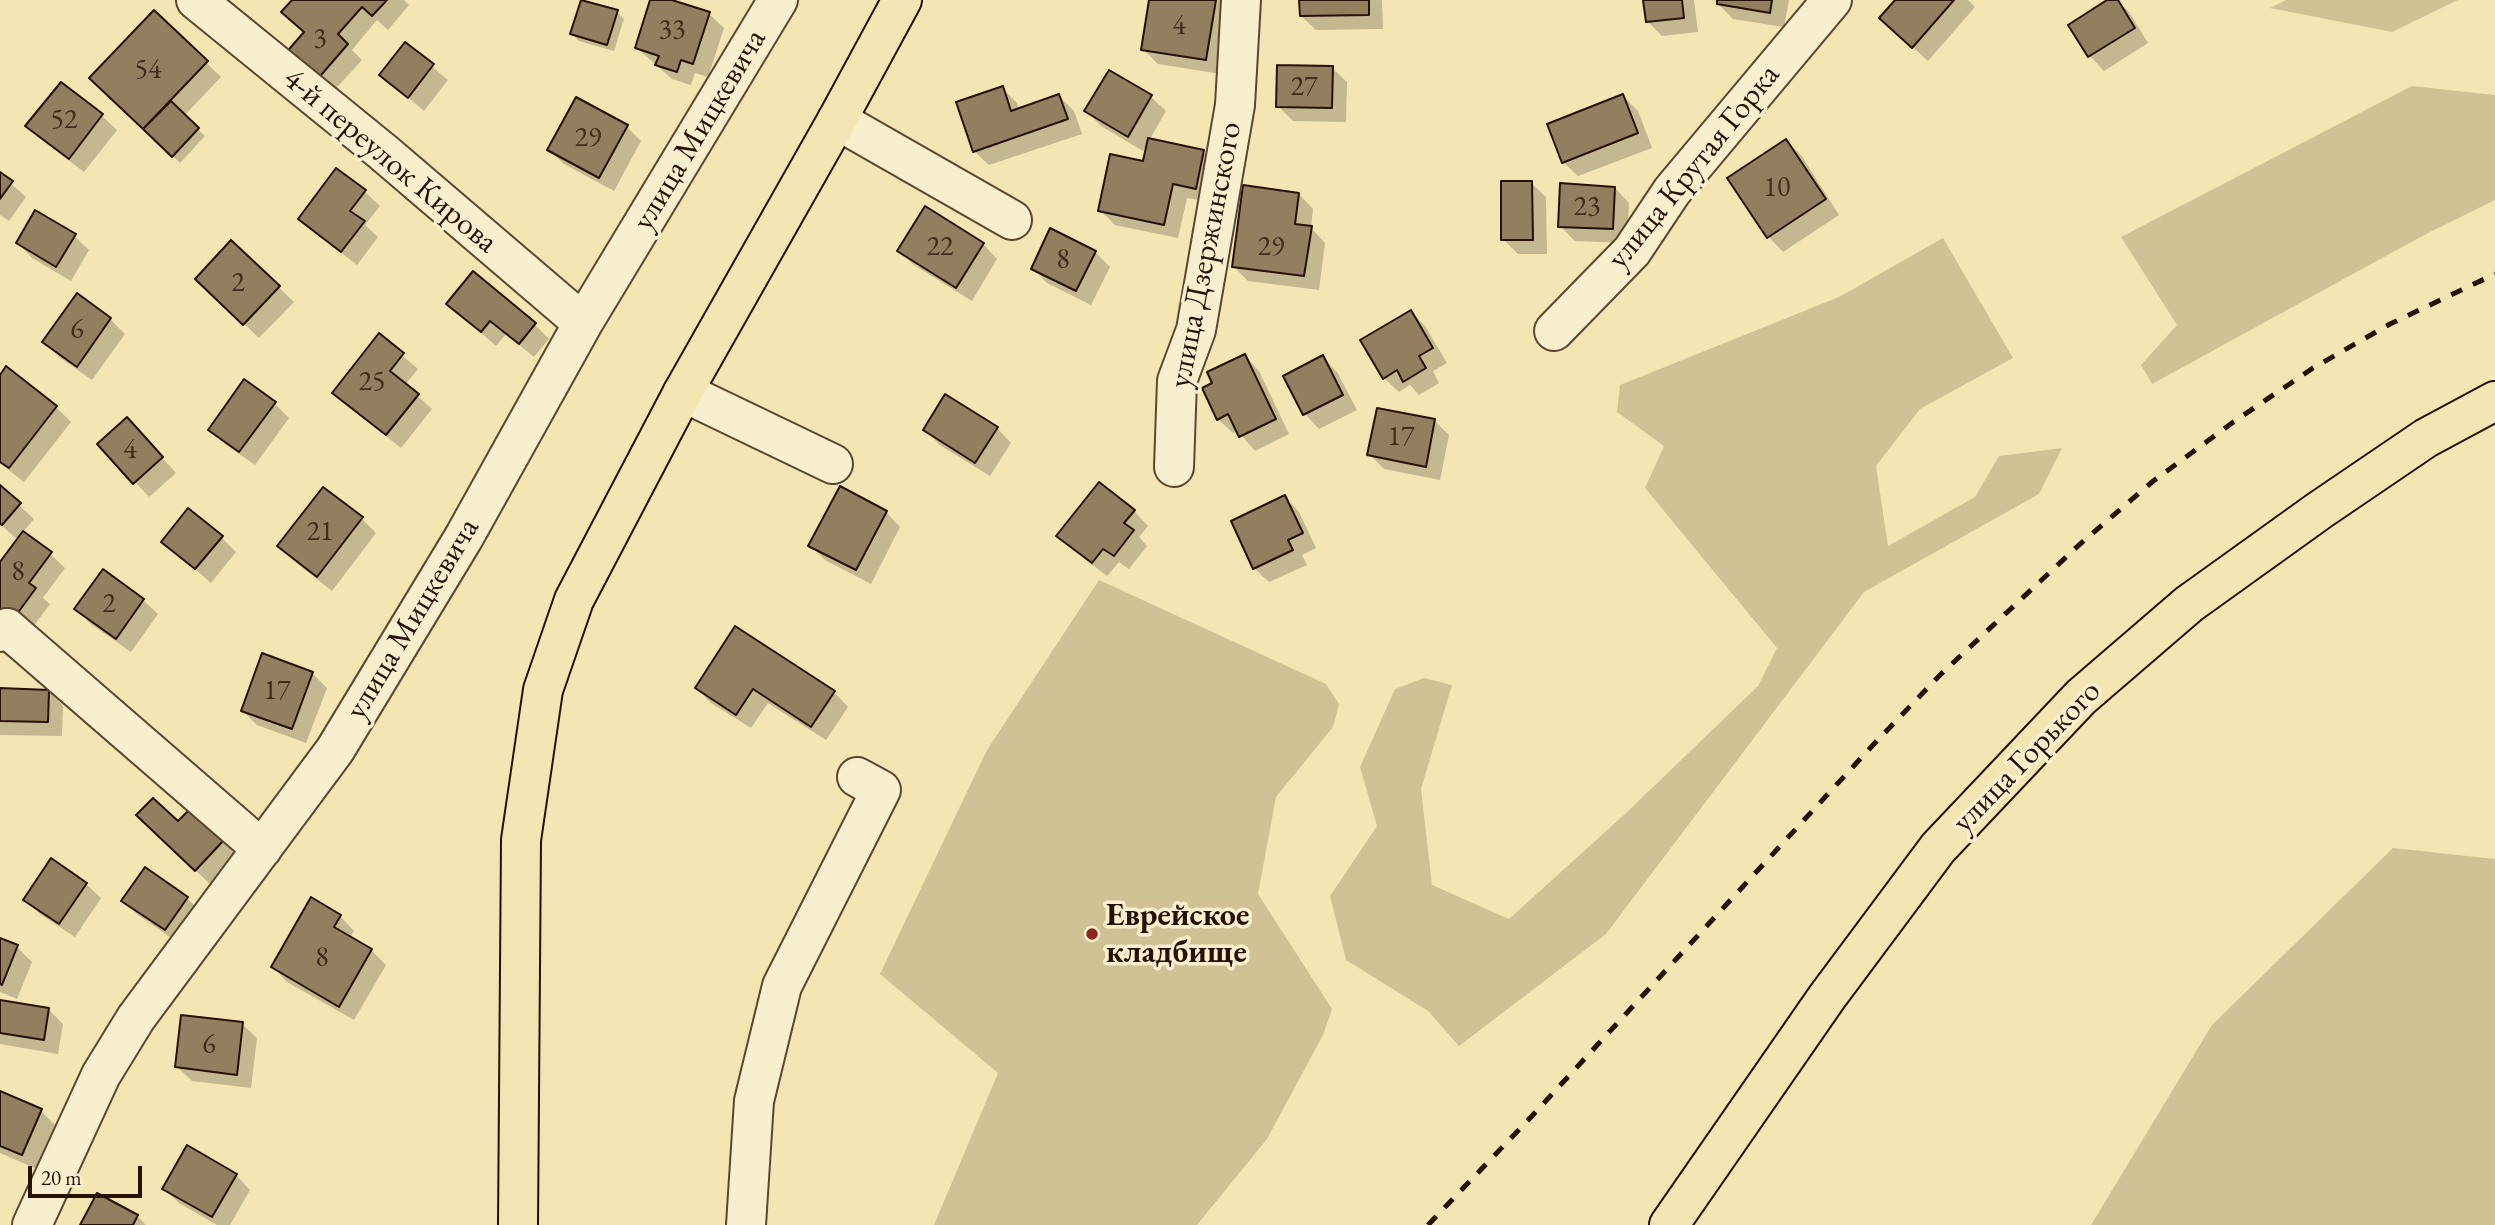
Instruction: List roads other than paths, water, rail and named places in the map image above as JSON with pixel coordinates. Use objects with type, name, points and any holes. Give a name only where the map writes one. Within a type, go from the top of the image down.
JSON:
[{"type":"main road","points":[[518,1225],[521,840],[543,690],[574,600],[683,393],[902,0]]},
{"type":"main road","name":"улица Горького","points":[[1669,1225],[1827,997],[1938,848],[2081,697],[2189,604],[2319,510],[2426,438],[2495,401]]},
{"type":"street","name":"4-й переулок Кирова","points":[[196,0],[383,152],[583,323]]},
{"type":"street","name":"улица Мицкевича","points":[[32,1225],[101,1075],[129,1029],[335,750],[464,537],[583,323],[778,0]]},
{"type":"street","name":"улица Дзержинского","points":[[1174,467],[1177,381],[1196,330],[1235,105],[1241,0]]},
{"type":"street","name":"улица Крутая Горка","points":[[1553,331],[1632,251],[1672,191],[1832,0]]},
{"type":"street","points":[[837,120],[1012,220]]},
{"type":"street","points":[[683,393],[833,464]]},
{"type":"street","points":[[0,632],[7,628],[262,849]]},
{"type":"street","points":[[746,1225],[754,1101],[782,986],[881,790],[858,777]]},
{"type":"railway","points":[[1428,1225],[1940,675],[2079,545],[2152,482],[2313,368],[2390,324],[2495,274]]},
{"type":"place","name":"Еврейское кладбище","points":[[1092,934]]}]
